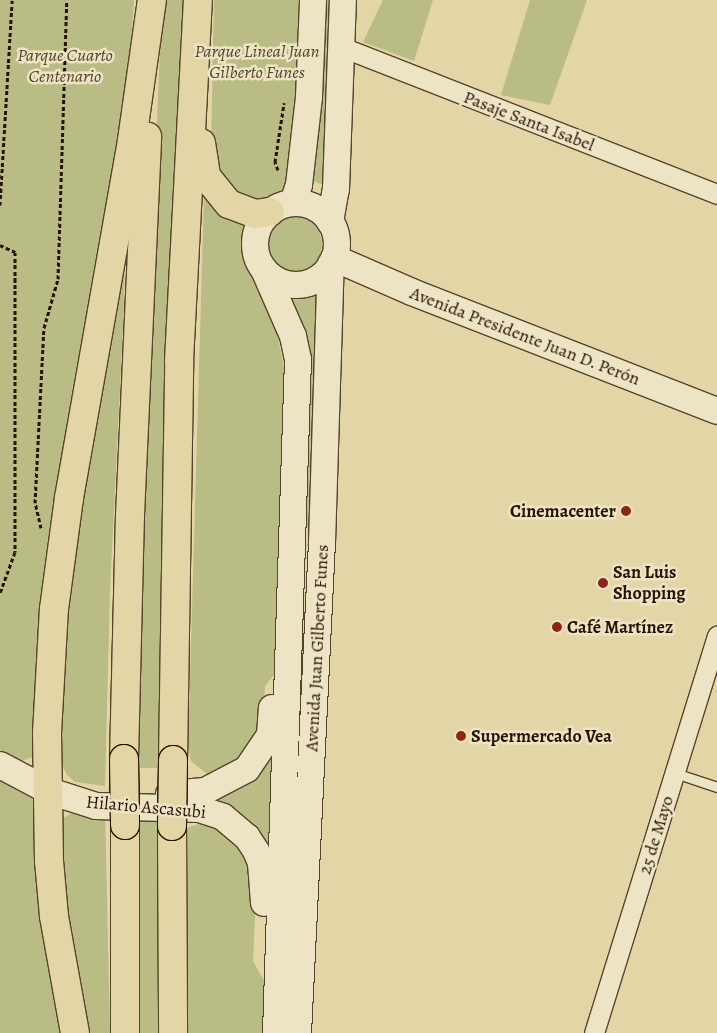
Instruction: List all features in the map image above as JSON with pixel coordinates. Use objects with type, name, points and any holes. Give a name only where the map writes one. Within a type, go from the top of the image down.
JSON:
[{"type":"highway","points":[[125,1033],[124,759],[130,515],[152,0]]},
{"type":"highway","points":[[75,1033],[54,916],[49,860],[58,794],[47,733],[55,600],[75,460],[132,140],[152,0]]},
{"type":"highway","points":[[173,1033],[172,826],[180,361],[198,0]]},
{"type":"highway","points":[[197,28],[202,158],[206,176],[229,204],[241,211],[281,208]]},
{"type":"street","points":[[313,0],[309,97],[299,185],[281,208],[256,234],[255,248],[266,272],[276,280],[300,285],[318,277],[332,261],[336,242],[330,222],[336,189],[344,0]]},
{"type":"street","name":"Pasaje Santa Isabel","points":[[342,47],[717,194]]},
{"type":"street","points":[[281,208],[314,207],[330,222]]},
{"type":"street","name":"Avenida Juan Gilberto Funes","points":[[298,1033],[322,543],[332,261]]},
{"type":"street","name":"Avenida Presidente Juan D. Perón","points":[[332,261],[717,411]]},
{"type":"street","name":"Avenida Juan Gilberto Funes","points":[[266,272],[293,336],[298,359],[276,981],[276,1033]]},
{"type":"street","points":[[292,544],[322,543]]},
{"type":"street","name":"25 de Mayo","points":[[594,1033],[717,636]]},
{"type":"street","name":"Hilario Ascasubi","points":[[58,794],[192,794],[219,786],[234,778],[247,770],[265,748],[270,735],[273,689],[288,667]]},
{"type":"street","name":"Hilario Ascasubi","points":[[0,765],[58,794],[96,806],[199,808],[223,817],[237,827],[247,837],[261,863],[263,952],[276,981]]},
{"type":"lane","points":[[675,773],[717,787]]},
{"type":"path","points":[[0,205],[12,0]]},
{"type":"path","points":[[42,530],[34,503],[44,328],[58,279],[66,0]]},
{"type":"path","points":[[280,176],[275,162],[286,95]]},
{"type":"path","points":[[0,245],[15,252],[16,522],[16,552],[0,593]]},
{"type":"green space","name":"Parque Cuarto Centenario","points":[[0,0],[134,0],[128,94],[79,360],[40,632],[39,741],[33,757],[18,762],[0,752]]},
{"type":"green space","points":[[162,0],[184,0],[160,768],[136,768],[146,386]]},
{"type":"green space","name":"Parque Lineal Juan Gilberto Funes","points":[[214,0],[304,0],[303,46],[284,197],[270,206],[224,192],[211,149]]},
{"type":"green space","points":[[323,0],[335,0],[328,187],[309,179]]},
{"type":"green space","points":[[383,0],[433,0],[414,61],[363,42]]},
{"type":"green space","points":[[530,0],[587,0],[550,105],[501,95]]},
{"type":"green space","points":[[204,194],[253,223],[248,242],[250,261],[277,333],[285,372],[279,669],[265,686],[263,735],[216,781],[191,761],[188,748]]},
{"type":"green space","points":[[125,214],[124,307],[110,590],[105,786],[75,782],[66,774],[57,748],[64,604]]},
{"type":"green space","points":[[294,216],[305,218],[314,224],[320,233],[322,244],[320,255],[314,264],[305,270],[294,272],[283,270],[274,264],[268,255],[266,244],[268,233],[274,224],[283,218]]},
{"type":"green space","points":[[324,282],[314,527],[303,527],[281,289],[305,292]]},
{"type":"green space","points":[[275,739],[270,861],[207,797]]},
{"type":"green space","points":[[0,776],[28,792],[35,802],[65,1033],[0,1033]]},
{"type":"green space","points":[[105,808],[110,1033],[83,1033],[58,830],[64,818],[76,810]]},
{"type":"green space","points":[[134,820],[159,820],[161,1033],[140,1033]]},
{"type":"green space","points":[[210,820],[248,851],[256,895],[253,961],[267,986],[267,1033],[188,1033],[187,828]]},
{"type":"place","name":"Cinemacenter","points":[[626,511]]},
{"type":"place","name":"San Luis Shopping","points":[[603,583]]},
{"type":"place","name":"Café Martínez","points":[[557,627]]},
{"type":"place","name":"Supermercado Vea","points":[[461,736]]}]
